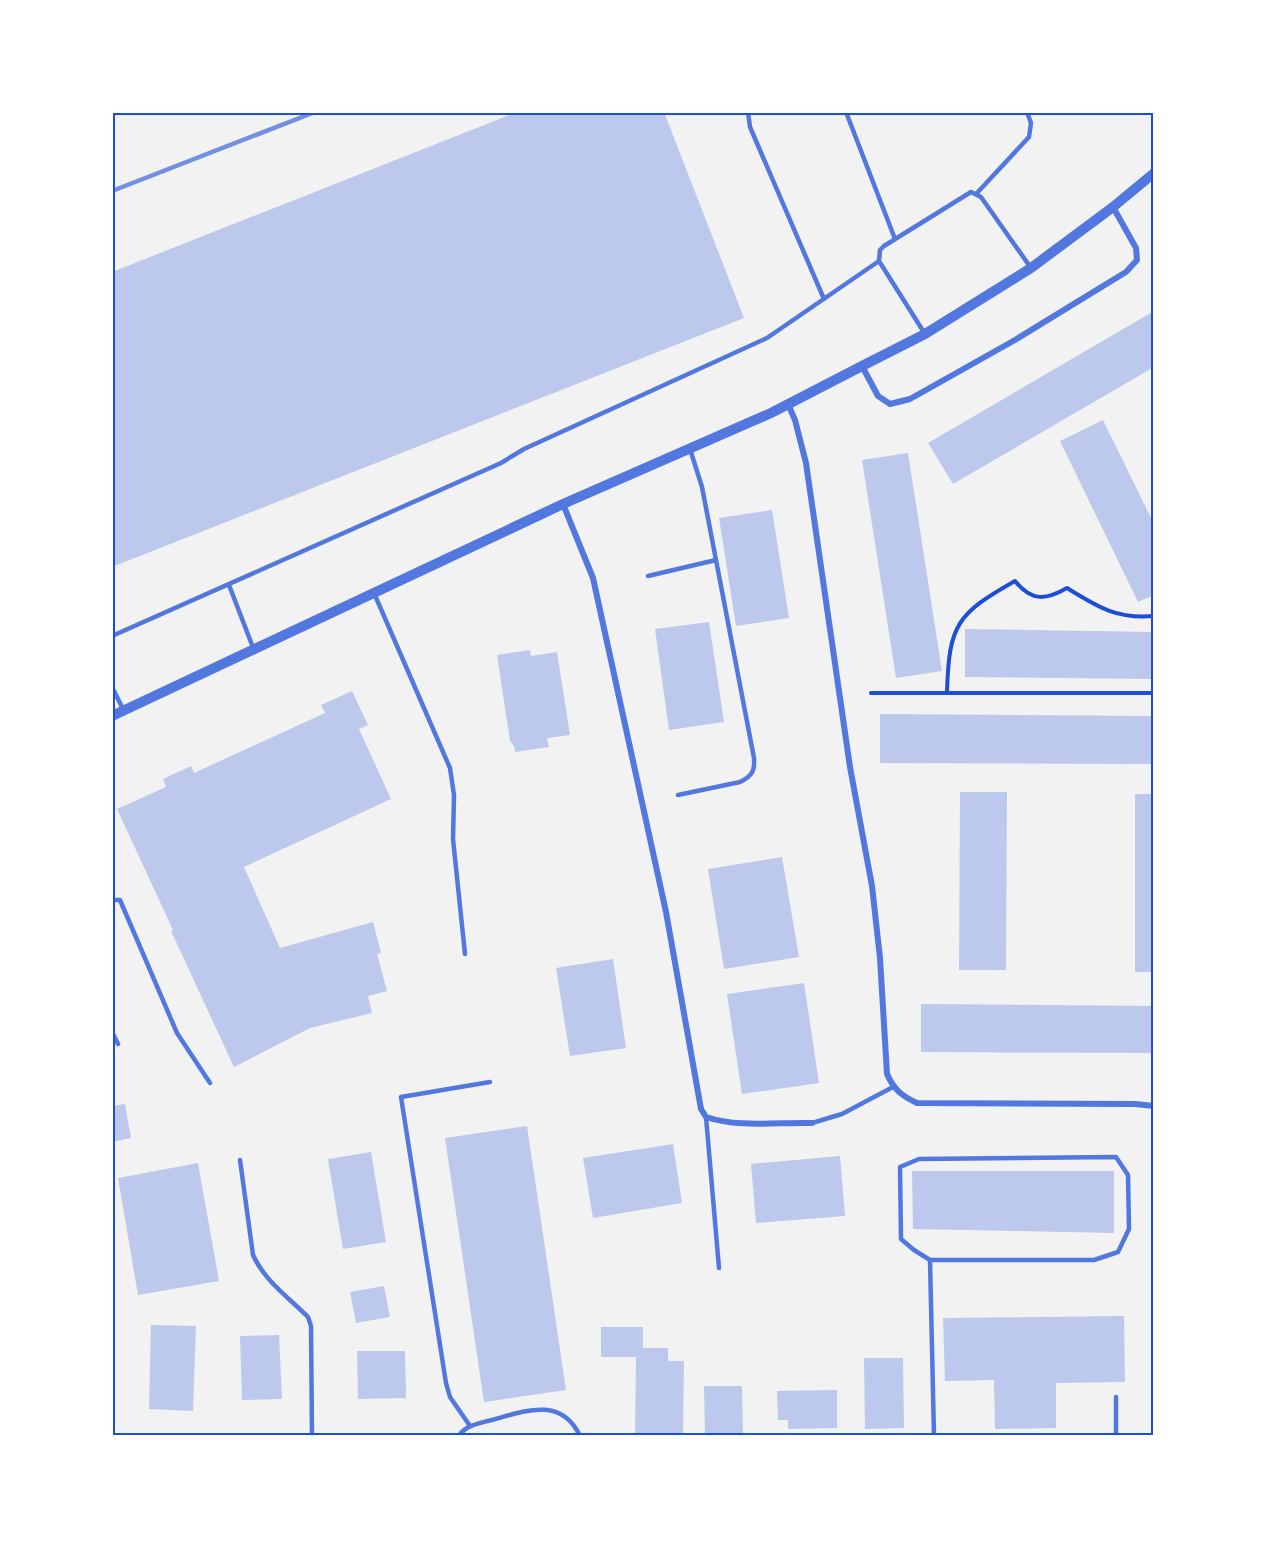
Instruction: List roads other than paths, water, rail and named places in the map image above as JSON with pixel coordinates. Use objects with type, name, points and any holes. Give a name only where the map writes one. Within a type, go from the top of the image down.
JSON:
[{"type":"street","points":[[112,717],[563,504],[788,404],[925,334],[1031,268],[1113,207],[1154,173]]},
{"type":"street","points":[[862,366],[878,396],[890,404],[910,399],[1015,340],[1126,272],[1137,260],[1136,248],[1113,207]]},
{"type":"street","points":[[788,404],[795,420],[806,463],[850,767],[872,886],[880,958],[888,1074],[893,1087],[903,1097],[917,1103],[1154,1106]]},
{"type":"street","points":[[563,504],[593,578],[666,912],[701,1109],[706,1117],[717,1121],[812,1123]]},
{"type":"lane","points":[[748,112],[750,127],[825,299]]},
{"type":"lane","points":[[846,112],[895,239]]},
{"type":"lane","points":[[977,193],[1029,137],[1032,130],[1027,112]]},
{"type":"lane","points":[[925,334],[879,261],[880,250],[895,239],[971,192],[977,193],[1031,268]]},
{"type":"lane","points":[[112,636],[490,468],[524,449],[751,346],[767,338],[879,261]]},
{"type":"lane","points":[[678,795],[740,782],[749,778],[755,769],[702,487],[690,448]]},
{"type":"lane","points":[[648,576],[716,560]]},
{"type":"lane","points":[[229,585],[254,650]]},
{"type":"lane","points":[[374,593],[450,768],[454,795],[453,839],[465,954]]},
{"type":"lane","points":[[112,687],[123,711]]},
{"type":"lane","points":[[112,900],[120,900],[177,1033],[210,1083]]},
{"type":"lane","points":[[112,1032],[118,1044]]},
{"type":"lane","points":[[470,1426],[450,1397],[446,1383],[401,1097],[490,1082]]},
{"type":"lane","points":[[812,1123],[842,1114],[893,1087]]},
{"type":"lane","points":[[706,1117],[719,1268]]},
{"type":"lane","points":[[1116,1157],[1128,1175],[1129,1229],[1118,1252],[1094,1260],[930,1260],[901,1239],[900,1167],[919,1159],[1116,1157]]},
{"type":"lane","points":[[240,1160],[253,1255],[265,1275],[308,1317],[311,1326],[312,1436]]},
{"type":"lane","points":[[930,1260],[934,1436]]},
{"type":"lane","points":[[1116,1397],[1116,1436]]},
{"type":"lane","points":[[459,1436],[461,1431],[470,1426],[529,1409],[542,1409],[561,1414],[569,1419],[580,1436]]},
{"type":"railway","points":[[112,191],[315,112]]}]
